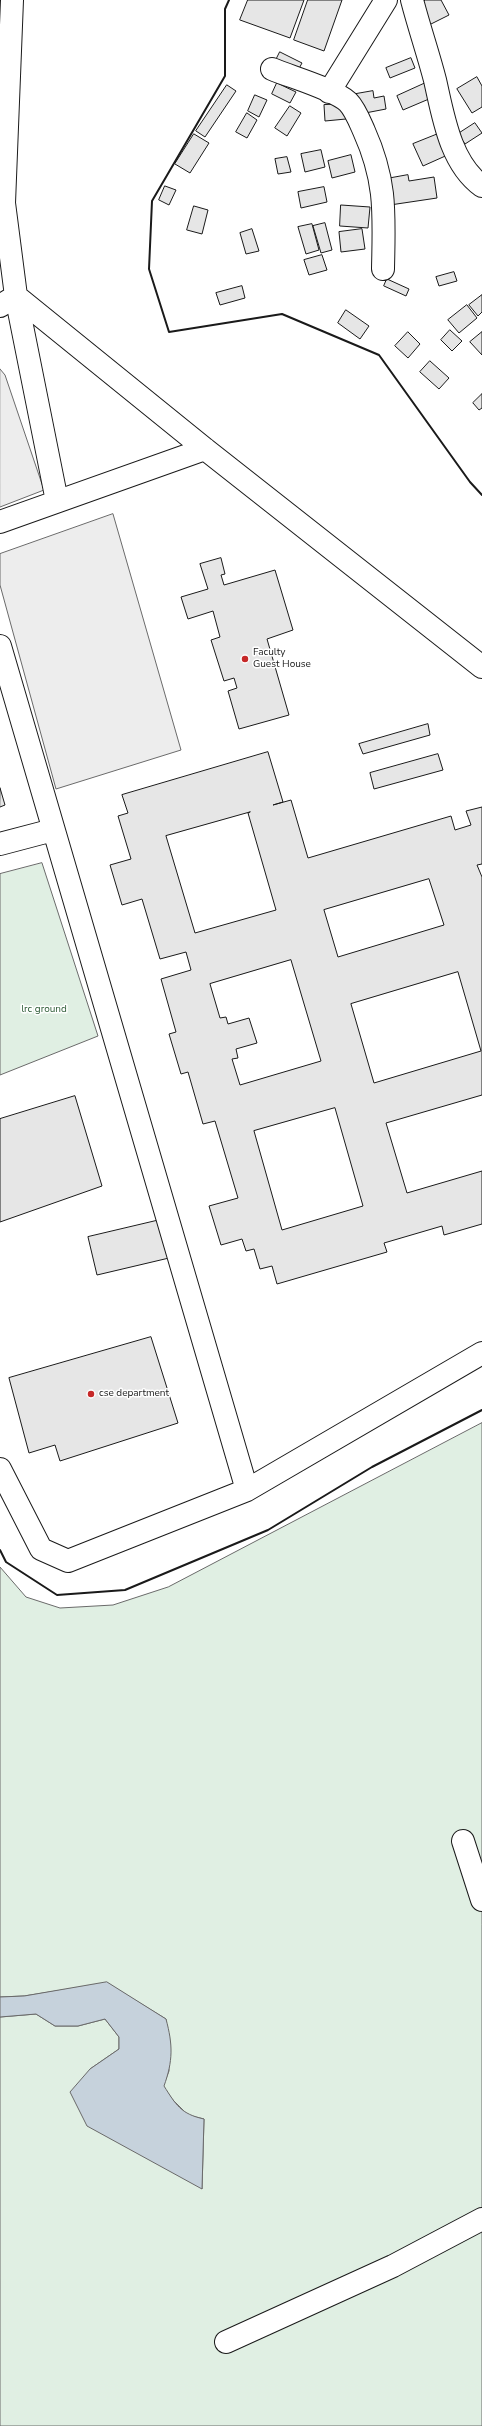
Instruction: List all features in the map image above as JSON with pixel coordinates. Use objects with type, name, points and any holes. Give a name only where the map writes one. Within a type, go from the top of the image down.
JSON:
[{"type":"street","points":[[12,0],[2,204],[8,301],[58,501]]},
{"type":"street","points":[[329,92],[386,0]]},
{"type":"street","points":[[412,0],[449,133],[469,174],[482,186]]},
{"type":"street","points":[[272,69],[329,92],[348,102],[357,116],[373,152],[384,202],[383,269]]},
{"type":"street","points":[[8,301],[205,449],[482,666]]},
{"type":"street","points":[[0,522],[205,449]]},
{"type":"street","points":[[0,646],[247,1490]]},
{"type":"street","points":[[0,844],[53,830]]},
{"type":"street","points":[[0,1469],[41,1549],[68,1561],[247,1490],[482,1353]]},
{"type":"street","points":[[463,1841],[482,1900]]},
{"type":"street","points":[[226,2342],[393,2266],[482,2219]]},
{"type":"green space","name":"lrc ground","points":[[42,863],[98,1036],[0,1075],[0,874]]},
{"type":"green space","points":[[482,1423],[482,2426],[0,2426],[0,2017],[36,2014],[55,2026],[78,2026],[105,2019],[119,2037],[119,2049],[90,2069],[202,2189],[204,2119],[188,2115],[173,2100],[163,2086],[169,2071],[166,2019],[107,1983],[24,1996],[0,1997],[0,1567],[26,1597],[60,1608],[113,1605],[168,1587]]},
{"type":"shaded area","points":[[0,369],[5,375],[44,490],[0,507]]},
{"type":"shaded area","points":[[113,514],[181,750],[56,789],[0,585],[0,554]]},
{"type":"shaded area","points":[[107,1982],[166,2019],[170,2037],[171,2053],[169,2069],[164,2086],[180,2108],[196,2117],[204,2119],[202,2189],[87,2126],[70,2092],[90,2069],[119,2049],[119,2037],[105,2019],[78,2026],[55,2026],[36,2014],[0,2017],[0,1997],[24,1996]]},
{"type":"building","points":[[248,0],[304,0],[290,38],[240,20]]},
{"type":"building","points":[[308,0],[342,0],[324,51],[294,40]]},
{"type":"building","points":[[426,0],[441,0],[449,15],[429,25],[418,4]]},
{"type":"building","points":[[280,52],[302,63],[296,74],[274,64]]},
{"type":"building","points":[[411,58],[415,68],[390,78],[386,68]]},
{"type":"building","points":[[477,77],[482,86],[482,107],[472,113],[457,89]]},
{"type":"building","points":[[430,81],[436,96],[403,110],[397,96]]},
{"type":"building","points":[[277,83],[296,92],[290,103],[272,94]]},
{"type":"building","points":[[227,85],[236,91],[205,137],[196,131]]},
{"type":"building","points":[[373,91],[374,98],[384,96],[386,109],[360,114],[356,94]]},
{"type":"building","points":[[255,95],[267,100],[259,117],[248,111]]},
{"type":"building","points":[[345,104],[346,119],[325,121],[324,105]]},
{"type":"building","points":[[290,106],[301,113],[287,136],[275,128]]},
{"type":"building","points":[[247,113],[257,120],[247,138],[236,132]]},
{"type":"building","points":[[475,123],[482,133],[465,144],[458,134]]},
{"type":"building","points":[[443,132],[452,153],[423,166],[413,144]]},
{"type":"building","points":[[194,134],[209,143],[190,173],[175,164]]},
{"type":"building","points":[[321,150],[325,167],[305,172],[301,154]]},
{"type":"building","points":[[351,155],[355,172],[332,178],[328,161]]},
{"type":"building","points":[[287,157],[291,172],[278,174],[275,159]]},
{"type":"building","points":[[408,175],[409,181],[434,177],[437,198],[390,205],[386,179]]},
{"type":"building","points":[[165,186],[176,190],[169,205],[159,200]]},
{"type":"building","points":[[324,187],[327,202],[301,208],[298,192]]},
{"type":"building","points":[[341,205],[370,207],[368,228],[340,226]]},
{"type":"building","points":[[194,206],[208,210],[202,234],[187,230]]},
{"type":"building","points":[[325,223],[332,250],[321,253],[313,226]]},
{"type":"building","points":[[312,224],[319,250],[306,254],[298,227]]},
{"type":"building","points":[[252,229],[259,251],[246,254],[240,233]]},
{"type":"building","points":[[362,229],[365,249],[341,252],[339,232]]},
{"type":"building","points":[[322,255],[327,270],[309,275],[304,260]]},
{"type":"building","points":[[454,272],[457,281],[439,286],[436,277]]},
{"type":"building","points":[[387,279],[409,289],[406,296],[384,286]]},
{"type":"building","points":[[242,286],[245,298],[220,305],[216,293]]},
{"type":"building","points":[[482,295],[482,312],[478,316],[469,305]]},
{"type":"building","points":[[467,305],[477,318],[459,333],[448,320]]},
{"type":"building","points":[[346,310],[369,326],[360,339],[338,323]]},
{"type":"building","points":[[450,330],[462,341],[452,351],[441,340]]},
{"type":"building","points":[[408,332],[420,344],[408,358],[395,346]]},
{"type":"building","points":[[482,332],[482,355],[470,342]]},
{"type":"building","points":[[430,361],[449,378],[439,389],[420,372]]},
{"type":"building","points":[[482,394],[482,408],[479,410],[473,403]]},
{"type":"building","name":"Faculty Guest House","points":[[221,558],[225,574],[221,575],[224,585],[275,570],[293,630],[267,639],[289,715],[239,729],[228,691],[237,688],[234,678],[224,681],[211,640],[220,637],[213,611],[188,619],[181,597],[208,589],[200,564]]},
{"type":"building","points":[[428,724],[430,735],[363,754],[359,744]]},
{"type":"building","points":[[268,752],[283,802],[273,805],[291,800],[308,858],[451,816],[455,830],[471,825],[466,811],[482,807],[482,864],[477,865],[482,877],[482,1095],[386,1123],[407,1193],[482,1171],[482,1224],[444,1235],[442,1226],[384,1243],[387,1252],[277,1284],[272,1266],[260,1269],[254,1249],[246,1251],[242,1239],[221,1245],[209,1206],[238,1198],[215,1121],[203,1124],[188,1072],[181,1074],[169,1034],[176,1032],[161,979],[191,970],[186,952],[160,959],[142,899],[122,905],[110,865],[131,859],[118,816],[128,813],[122,795]],"holes":[[[250,812],[248,813],[276,910],[195,933],[166,836]],[[429,879],[444,925],[338,957],[324,910]],[[291,960],[321,1061],[240,1085],[232,1059],[238,1058],[236,1049],[257,1043],[249,1018],[228,1024],[226,1017],[220,1018],[210,984]],[[458,972],[481,1051],[374,1083],[351,1004]],[[335,1108],[363,1206],[282,1230],[254,1131]]]},
{"type":"building","points":[[438,754],[443,770],[374,789],[370,773]]},
{"type":"building","points":[[0,788],[5,805],[0,807]]},
{"type":"building","points":[[75,1096],[102,1186],[0,1222],[0,1119]]},
{"type":"building","points":[[160,1220],[169,1258],[97,1275],[88,1237]]},
{"type":"building","name":"cse department","points":[[151,1337],[178,1423],[60,1461],[55,1445],[29,1453],[9,1378]]},
{"type":"wall","points":[[229,0],[225,9],[225,76],[152,201],[149,269],[169,332],[282,314],[379,355],[470,482],[482,495]]},
{"type":"wall","points":[[0,1550],[6,1562],[57,1595],[125,1590],[268,1530],[372,1467],[482,1410]]},
{"type":"place","name":"Faculty Guest House","points":[[245,659]]},
{"type":"place","name":"cse department","points":[[91,1394]]}]
